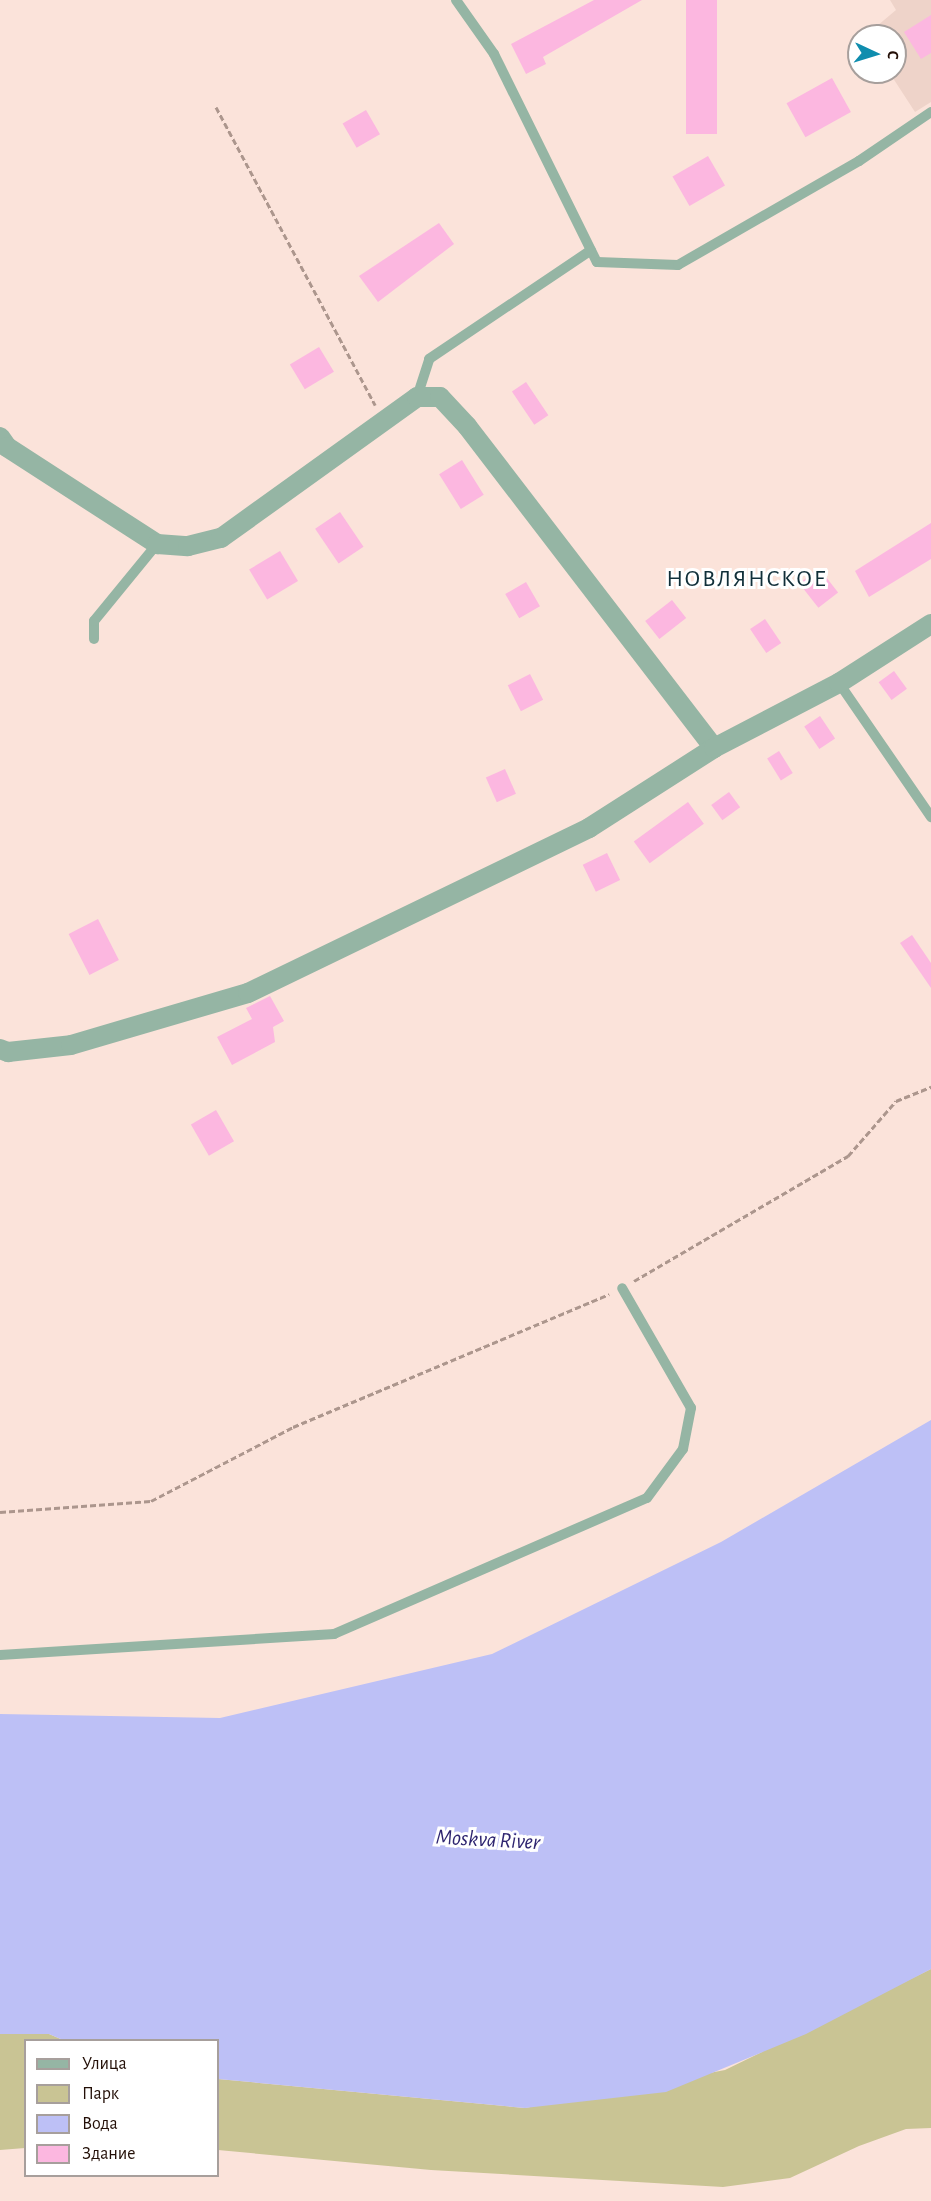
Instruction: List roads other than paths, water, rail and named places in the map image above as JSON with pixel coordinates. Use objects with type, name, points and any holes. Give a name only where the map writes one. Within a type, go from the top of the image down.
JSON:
[{"type":"street","points":[[0,437],[7,447],[157,544],[188,546],[221,538],[417,397],[440,397],[467,426],[714,748]]},
{"type":"street","points":[[0,1049],[8,1052],[71,1045],[248,993],[589,828],[714,748],[839,683],[931,624]]},
{"type":"lane","points":[[456,0],[494,54],[597,262],[678,265],[859,161],[931,112]]},
{"type":"lane","points":[[417,397],[429,359],[591,250]]},
{"type":"lane","points":[[94,639],[94,621],[157,544]]},
{"type":"lane","points":[[839,683],[931,818]]},
{"type":"lane","points":[[0,1655],[334,1634],[648,1498],[683,1449],[691,1408],[622,1288]]},
{"type":"water","name":"Moskva River","points":[[931,1420],[931,1969],[806,2034],[666,2092],[525,2108],[219,2079],[219,2039],[61,2039],[49,2034],[0,2034],[0,1714],[220,1718],[492,1654],[721,1542]]},
{"type":"district","name":"НОВЛЯНСКОЕ","points":[[747,580]]}]
